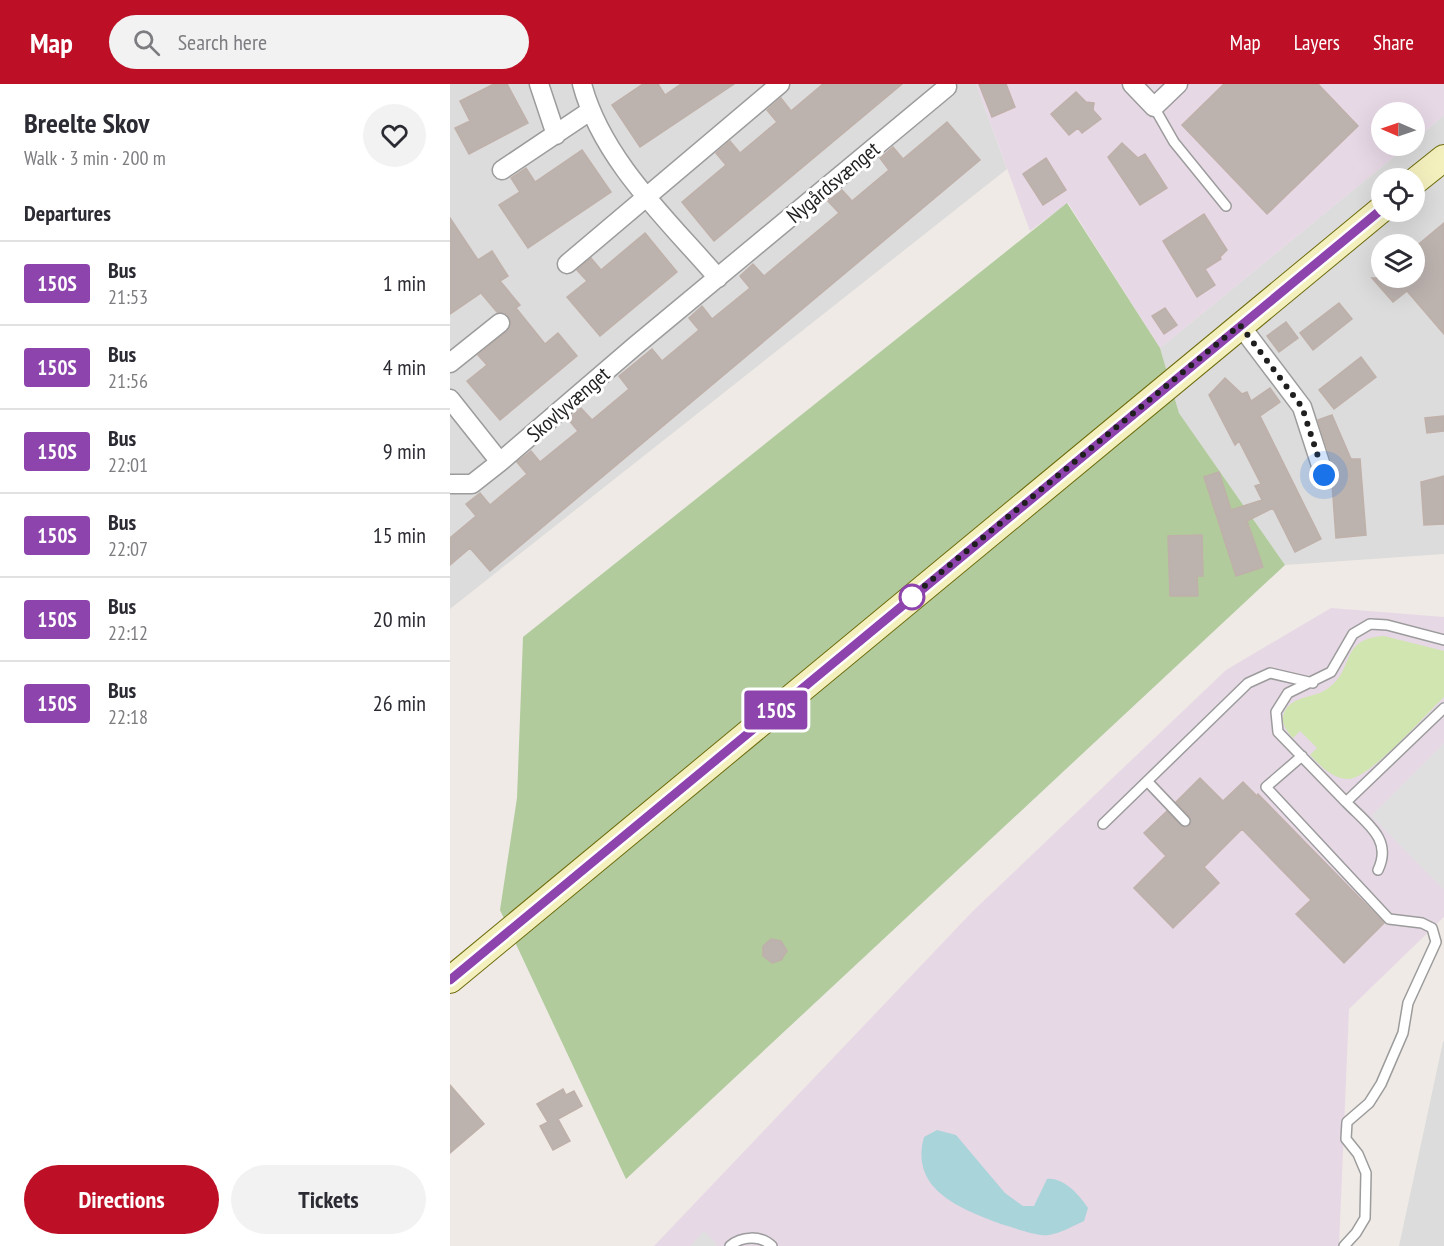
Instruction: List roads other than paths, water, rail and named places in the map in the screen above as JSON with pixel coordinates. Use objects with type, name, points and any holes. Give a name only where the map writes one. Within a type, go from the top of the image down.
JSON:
[{"type":"main road","points":[[1425,173],[1444,158]]},
{"type":"main road","points":[[450,980],[1371,218]]},
{"type":"street","points":[[539,84],[556,135]]},
{"type":"street","points":[[567,264],[780,84]]},
{"type":"street","points":[[1132,84],[1154,107],[1178,84]]},
{"type":"street","points":[[584,85],[591,111],[613,154],[718,278]]},
{"type":"street","name":"Nygårdsvænget","points":[[635,346],[947,87]]},
{"type":"street","points":[[502,170],[591,111]]},
{"type":"street","points":[[450,363],[500,323]]},
{"type":"street","points":[[1240,325],[1302,407],[1324,475]]},
{"type":"street","name":"Skovlyvænget","points":[[450,484],[472,484],[635,346]]},
{"type":"street","points":[[450,399],[500,462]]},
{"type":"lane","points":[[1154,107],[1174,142],[1226,206]]},
{"type":"lane","points":[[1378,870],[1384,858],[1383,846],[1379,837],[1278,732],[1276,712],[1288,693],[1331,672],[1353,633],[1370,624],[1387,625],[1444,640]]},
{"type":"lane","points":[[1103,824],[1248,683],[1270,673],[1312,683]]},
{"type":"lane","points":[[1346,802],[1444,708]]},
{"type":"lane","points":[[1302,756],[1266,788],[1389,919],[1422,923],[1432,928],[1436,942],[1408,1003],[1402,1033],[1381,1084],[1369,1103],[1347,1122],[1346,1139],[1358,1154],[1366,1173],[1366,1184],[1365,1218],[1356,1233],[1344,1246]]},
{"type":"lane","points":[[1147,782],[1185,821]]},
{"type":"lane","points":[[730,1246],[734,1242],[751,1237],[767,1241],[772,1246]]},
{"type":"water","points":[[937,1130],[956,1135],[1005,1193],[1023,1206],[1034,1206],[1047,1179],[1065,1184],[1088,1208],[1084,1221],[1058,1233],[1039,1235],[1004,1225],[957,1205],[932,1185],[924,1171],[921,1156],[924,1137]]}]
